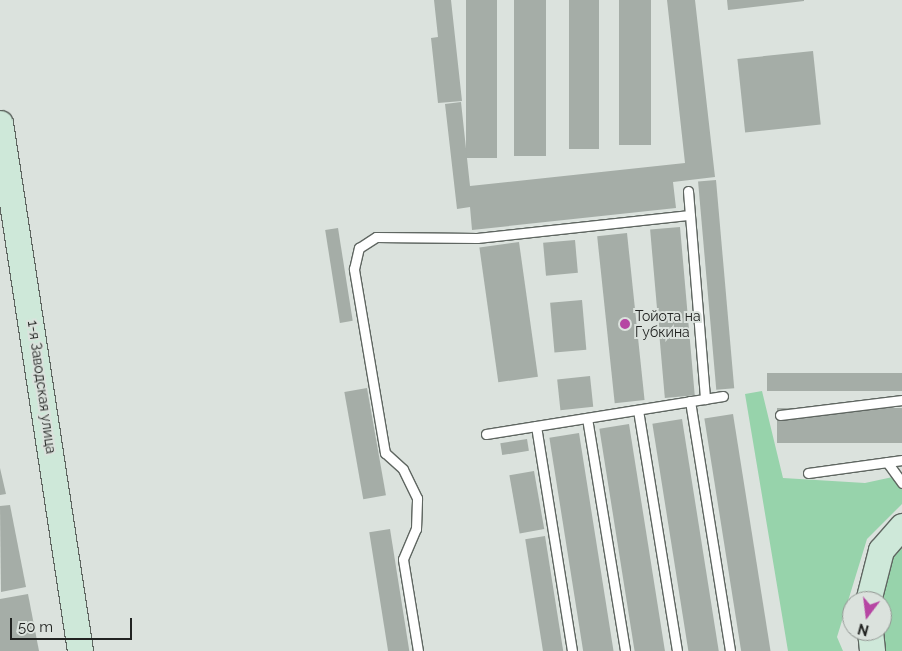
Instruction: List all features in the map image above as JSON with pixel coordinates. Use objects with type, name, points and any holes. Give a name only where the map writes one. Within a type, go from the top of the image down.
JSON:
[{"type":"main road","name":"1-я Заводская улица","points":[[0,123],[80,651]]},
{"type":"main road","points":[[871,591],[881,550],[902,526]]},
{"type":"lane","points":[[688,192],[705,399]]},
{"type":"lane","points":[[418,651],[403,559],[416,529],[417,498],[403,469],[385,453],[354,269],[359,248],[376,237],[477,238],[690,215]]},
{"type":"lane","points":[[486,434],[723,396]]},
{"type":"lane","points":[[780,415],[902,400]]},
{"type":"lane","points":[[690,401],[730,651]]},
{"type":"lane","points":[[638,410],[677,651]]},
{"type":"lane","points":[[587,418],[625,651]]},
{"type":"lane","points":[[536,426],[572,651]]},
{"type":"lane","points":[[808,473],[902,460]]},
{"type":"lane","points":[[887,462],[902,484]]},
{"type":"green space","points":[[762,391],[783,478],[865,483],[902,475],[902,504],[867,539],[851,591],[842,591],[842,621],[837,637],[843,651],[788,651],[745,394]]},
{"type":"green space","points":[[902,537],[902,651],[882,651],[882,641],[892,641],[892,591],[880,591],[889,551]]},
{"type":"building","points":[[434,0],[451,0],[462,101],[438,103],[431,38],[438,37]]},
{"type":"building","points":[[466,0],[497,0],[497,158],[466,158]]},
{"type":"building","points":[[514,0],[546,0],[546,156],[514,156]]},
{"type":"building","points":[[569,0],[599,0],[599,149],[569,149]]},
{"type":"building","points":[[619,0],[651,0],[651,145],[619,145]]},
{"type":"building","points":[[667,0],[695,0],[715,177],[673,182],[676,208],[472,230],[470,207],[457,209],[445,104],[461,102],[470,186],[685,163]]},
{"type":"building","points":[[727,0],[804,0],[804,1],[728,10]]},
{"type":"building","points":[[813,51],[821,125],[745,133],[737,59]]},
{"type":"building","points":[[716,180],[734,388],[716,390],[698,182]]},
{"type":"building","points":[[680,227],[695,395],[665,398],[650,230]]},
{"type":"building","points":[[338,228],[353,321],[340,323],[325,230]]},
{"type":"building","points":[[627,233],[645,400],[615,403],[597,236]]},
{"type":"building","points":[[575,240],[578,273],[546,276],[543,243]]},
{"type":"building","points":[[519,242],[538,377],[498,382],[479,248]]},
{"type":"building","points":[[582,300],[586,350],[554,353],[550,303]]},
{"type":"building","points":[[767,373],[902,373],[902,391],[767,391]]},
{"type":"building","points":[[590,376],[593,407],[560,410],[557,379]]},
{"type":"building","points":[[367,388],[386,495],[363,499],[344,392]]},
{"type":"building","points":[[777,408],[902,408],[902,443],[777,443]]},
{"type":"building","points":[[733,414],[771,651],[741,651],[704,419]]},
{"type":"building","points":[[682,419],[719,651],[688,651],[652,424]]},
{"type":"building","points":[[629,424],[665,651],[635,651],[599,429]]},
{"type":"building","points":[[579,433],[614,651],[583,651],[549,438]]},
{"type":"building","points":[[527,439],[529,451],[502,455],[500,443]]},
{"type":"building","points":[[0,468],[6,494],[0,495]]},
{"type":"building","points":[[534,471],[544,529],[520,533],[509,475]]},
{"type":"building","points":[[10,505],[26,587],[1,592],[0,506]]},
{"type":"building","points":[[390,529],[409,651],[388,651],[369,532]]},
{"type":"building","points":[[545,536],[563,651],[543,651],[525,539]]},
{"type":"building","points":[[28,594],[39,651],[0,651],[0,599]]},
{"type":"place","name":"Тойота на Губкина","points":[[625,324]]}]
